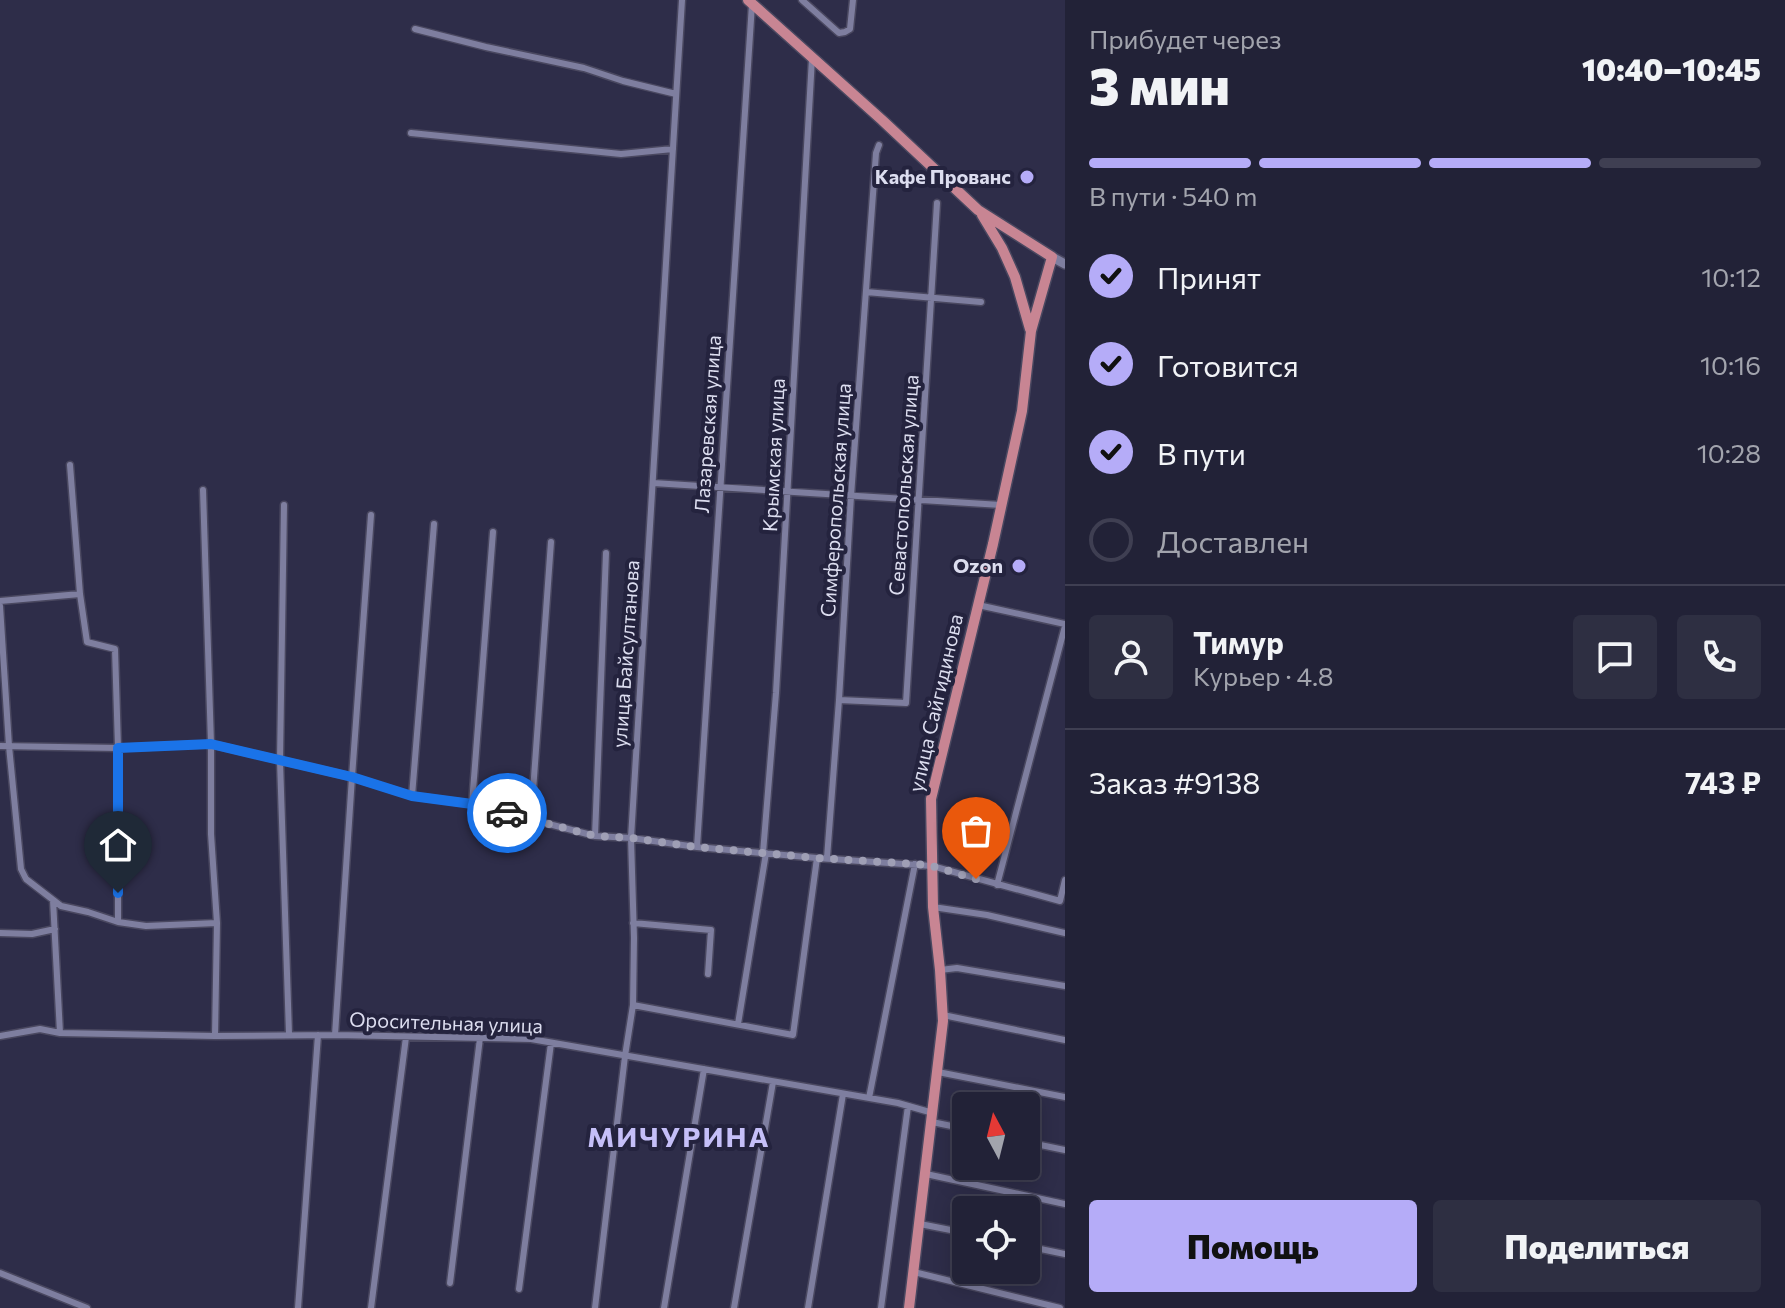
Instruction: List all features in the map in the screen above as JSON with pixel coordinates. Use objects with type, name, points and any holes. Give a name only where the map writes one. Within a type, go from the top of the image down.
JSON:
[{"type":"main road","points":[[750,2],[978,210],[1065,264]]},
{"type":"main road","points":[[978,210],[1002,248],[1015,277],[1031,331]]},
{"type":"main road","name":"улица Сайгидинова","points":[[909,1308],[938,1072],[942,1015],[933,907],[931,799],[1022,411],[1031,331],[1052,257]]},
{"type":"street","name":"улица Байсултанова","points":[[595,1308],[633,1005],[631,838],[682,0]]},
{"type":"street","points":[[802,0],[839,33],[850,29],[853,0]]},
{"type":"street","name":"Лазаревская улица","points":[[697,847],[750,2]]},
{"type":"street","points":[[415,29],[584,68],[676,94]]},
{"type":"street","name":"Крымская улица","points":[[738,1024],[765,853],[812,58]]},
{"type":"street","points":[[411,133],[621,154],[673,149]]},
{"type":"street","name":"Симферопольская улица","points":[[827,858],[876,153],[879,145]]},
{"type":"street","name":"Севастопольская улица","points":[[839,700],[906,703],[937,203]]},
{"type":"street","points":[[866,292],[981,302]]},
{"type":"street","points":[[70,465],[87,642],[115,649],[118,922]]},
{"type":"street","points":[[653,483],[1001,505]]},
{"type":"street","points":[[203,490],[211,834],[217,923],[215,1036]]},
{"type":"street","points":[[284,505],[280,761],[289,1034]]},
{"type":"street","points":[[335,1035],[371,515]]},
{"type":"street","points":[[412,796],[434,524]]},
{"type":"street","points":[[472,804],[493,532]]},
{"type":"street","points":[[531,819],[551,542]]},
{"type":"street","points":[[595,836],[606,553]]},
{"type":"street","points":[[80,594],[0,604],[21,869],[26,879],[61,906],[118,922],[146,926],[217,923]]},
{"type":"street","points":[[978,605],[1065,625],[997,885]]},
{"type":"street","points":[[0,746],[118,748],[211,744],[352,777],[412,796],[472,804],[595,836],[932,866],[1060,901],[1065,880]]},
{"type":"street","points":[[633,1005],[793,1035],[817,858]]},
{"type":"street","points":[[869,1098],[915,864]]},
{"type":"street","points":[[53,900],[60,1033]]},
{"type":"street","points":[[933,907],[987,915],[1065,933]]},
{"type":"street","points":[[633,923],[711,930],[708,974]]},
{"type":"street","points":[[0,933],[32,934],[55,929]]},
{"type":"street","points":[[940,970],[957,968],[1065,986]]},
{"type":"street","points":[[942,1015],[1065,1040]]},
{"type":"street","name":"Оросительная улица","points":[[0,1036],[40,1029],[60,1033],[531,1039],[869,1098],[908,1106],[952,1124]]},
{"type":"street","points":[[298,1308],[318,1035]]},
{"type":"street","points":[[371,1308],[406,1037]]},
{"type":"street","points":[[450,1283],[480,1038]]},
{"type":"street","points":[[519,1289],[551,1043]]},
{"type":"street","points":[[664,1308],[704,1069]]},
{"type":"street","points":[[938,1072],[1065,1097]]},
{"type":"street","points":[[734,1308],[773,1082]]},
{"type":"street","points":[[808,1308],[843,1094]]},
{"type":"street","points":[[881,1308],[908,1106]]},
{"type":"street","points":[[1040,1145],[1065,1150]]},
{"type":"street","points":[[926,1174],[1065,1204]]},
{"type":"street","points":[[920,1224],[952,1230]]},
{"type":"street","points":[[1040,1249],[1065,1254]]},
{"type":"street","points":[[914,1272],[1060,1308]]},
{"type":"street","points":[[0,1273],[87,1308]]},
{"type":"way so far","points":[[507,813],[595,836],[817,858],[915,864],[976,879]]},
{"type":"place","name":"Кафе Прованс","points":[[1027,177]]},
{"type":"place","name":"Ozon","points":[[1019,566]]},
{"type":"district","name":"МИЧУРИНА","points":[[679,1137]]},
{"type":"route","points":[[118,893],[118,748],[211,744],[352,777],[412,796],[472,804],[507,813]]}]
